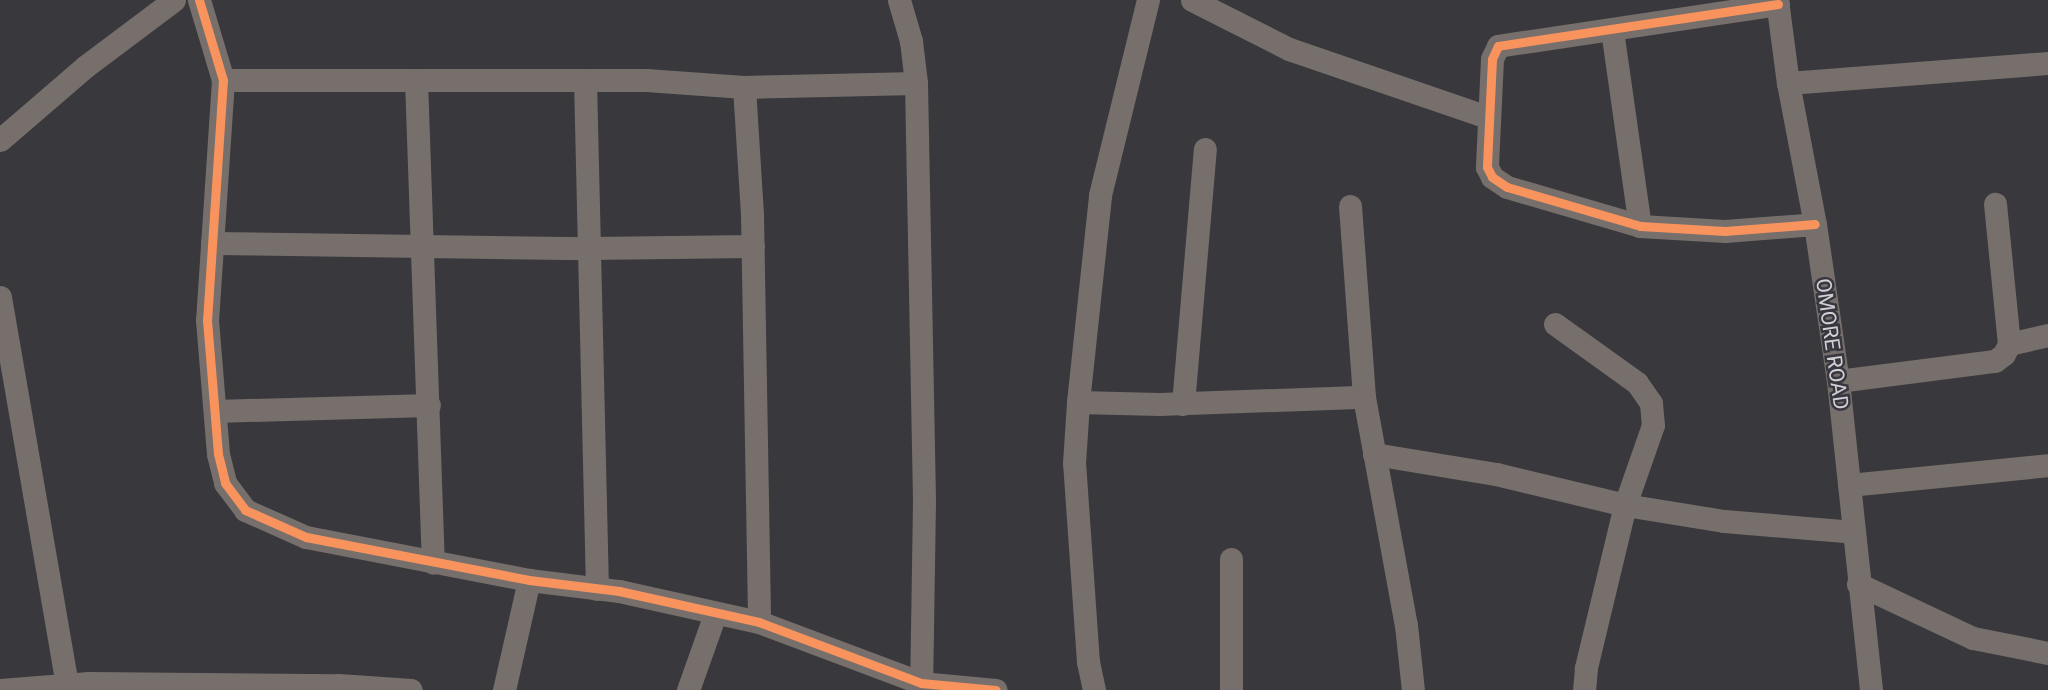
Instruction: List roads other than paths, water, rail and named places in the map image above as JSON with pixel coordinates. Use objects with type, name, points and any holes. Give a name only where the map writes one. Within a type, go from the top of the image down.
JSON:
[{"type":"street","points":[[0,140],[86,66],[174,0]]},
{"type":"street","points":[[200,0],[223,80],[207,320],[218,454],[225,483],[245,510],[306,537],[433,563],[597,589],[759,622],[921,686],[996,690]]},
{"type":"street","points":[[899,0],[911,41],[916,83],[925,502],[921,686]]},
{"type":"street","points":[[1094,690],[1088,662],[1074,463],[1078,402],[1100,195],[1148,0]]},
{"type":"street","points":[[1192,0],[1289,49],[1488,117]]},
{"type":"street","points":[[1778,2],[1498,46],[1492,59],[1487,167],[1492,177],[1507,187],[1640,226],[1725,231],[1815,224]]},
{"type":"street","name":"OMORE ROAD","points":[[1778,2],[1788,83],[1815,224],[1838,381],[1871,690]]},
{"type":"street","points":[[1612,30],[1640,226]]},
{"type":"street","points":[[1788,83],[2048,63]]},
{"type":"street","points":[[223,80],[646,80],[744,87],[916,83]]},
{"type":"street","points":[[416,80],[433,563]]},
{"type":"street","points":[[585,80],[597,589]]},
{"type":"street","points":[[744,87],[752,246],[759,622]]},
{"type":"street","points":[[1183,404],[1205,149]]},
{"type":"street","points":[[1838,381],[1995,361],[2004,354],[2009,344],[1995,204]]},
{"type":"street","points":[[1350,206],[1364,397],[1406,625],[1413,690]]},
{"type":"street","points":[[212,243],[422,247],[752,246]]},
{"type":"street","points":[[0,297],[81,686]]},
{"type":"street","points":[[1555,324],[1637,383],[1651,403],[1653,425],[1625,505],[1586,668],[1584,690]]},
{"type":"street","points":[[2009,344],[2048,335]]},
{"type":"street","points":[[1078,402],[1183,404],[1364,397]]},
{"type":"street","points":[[215,411],[429,405]]},
{"type":"street","points":[[1374,454],[1496,474],[1625,505],[1724,521],[1854,532]]},
{"type":"street","points":[[1849,485],[2048,465]]},
{"type":"street","points":[[1231,559],[1231,690]]},
{"type":"street","points":[[504,690],[529,580]]},
{"type":"street","points":[[1858,584],[1973,638],[2048,653]]},
{"type":"street","points":[[688,690],[715,614]]},
{"type":"street","points":[[0,690],[81,686],[262,688],[338,685],[411,690]]}]
